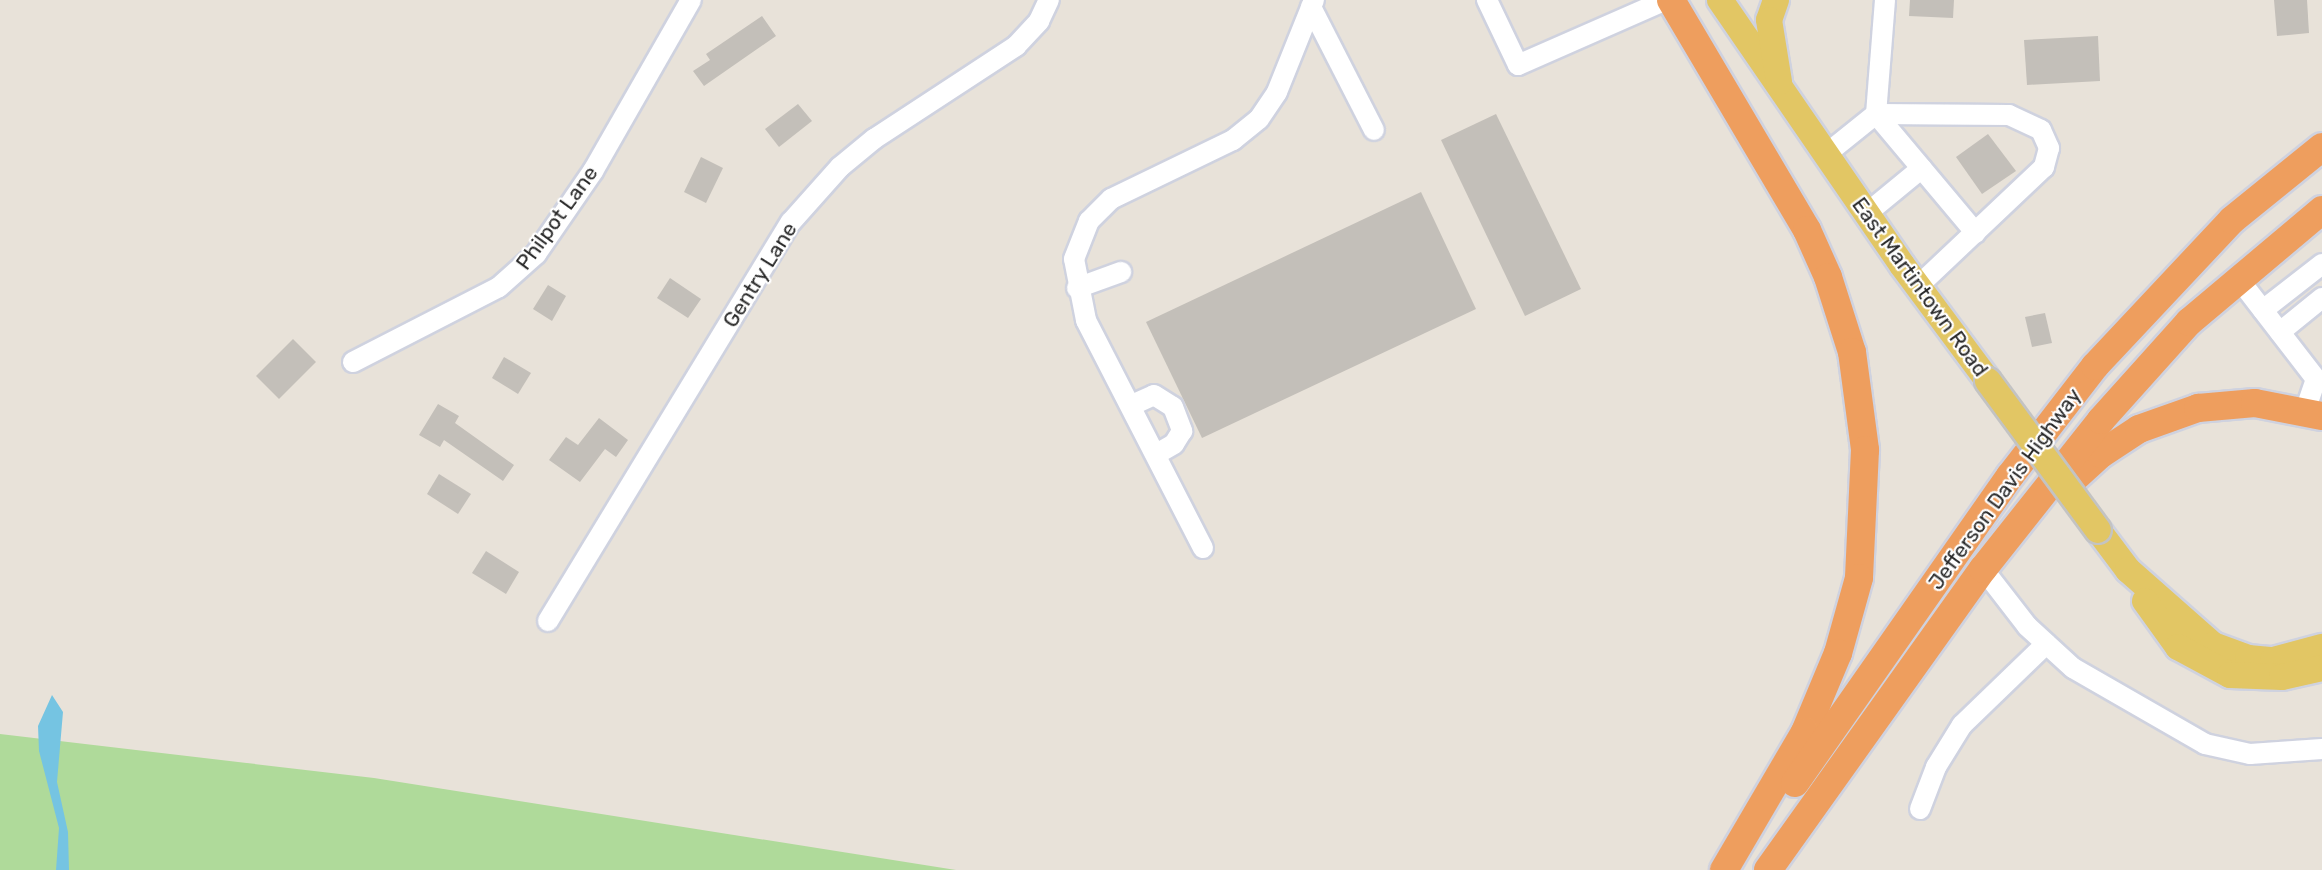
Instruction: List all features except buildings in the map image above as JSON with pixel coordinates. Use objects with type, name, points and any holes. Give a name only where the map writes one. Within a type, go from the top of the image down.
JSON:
[{"type":"highway","points":[[1671,0],[1807,230],[1828,277],[1856,371],[1865,450],[1859,578],[1838,652],[1805,732],[1724,870]]},
{"type":"highway","name":"Jefferson Davis Highway","points":[[1734,870],[2010,476],[2095,366],[2193,258],[2318,148]]},
{"type":"highway","name":"Jefferson Davis Highway","points":[[1768,870],[1985,566],[2144,370],[2238,278],[2322,210]]},
{"type":"highway","points":[[1985,566],[2034,522],[2077,474],[2139,429],[2175,415],[2229,404],[2276,404],[2313,414]]},
{"type":"main road","name":"East Martintown Road","points":[[1720,0],[1866,214],[2128,570],[2155,619],[2195,660],[2255,679],[2322,668]]},
{"type":"main road","points":[[1776,0],[1769,20],[1781,92]]},
{"type":"main road","name":"East Martintown Road","points":[[2128,570],[2213,645],[2248,658],[2272,660],[2322,646]]},
{"type":"street","name":"Philpot Lane","points":[[353,362],[499,287],[536,255],[592,171],[691,0]]},
{"type":"street","name":"Gentry Lane","points":[[548,621],[791,222],[840,166],[874,139],[1016,46],[1039,21],[1049,0]]},
{"type":"street","points":[[1487,0],[1518,65],[1666,0]]},
{"type":"street","points":[[1886,0],[1876,114],[1976,233]]},
{"type":"street","points":[[1313,3],[1374,130]]},
{"type":"street","points":[[1203,548],[1132,405],[1086,320],[1077,288],[1076,250],[1099,209],[1168,168],[1233,140],[1259,119],[1276,92],[1313,3]]},
{"type":"street","points":[[1825,155],[1876,114],[2009,115],[2041,130],[2049,148],[2044,167],[1918,286]]},
{"type":"street","points":[[1866,214],[1922,168]]},
{"type":"street","points":[[2263,310],[2322,264]]},
{"type":"street","points":[[1077,288],[1121,272]]},
{"type":"street","points":[[2238,278],[2280,332],[2319,376],[2313,414]]},
{"type":"street","points":[[2280,332],[2322,298]]},
{"type":"street","points":[[1132,405],[1154,395],[1173,407],[1182,431],[1174,444],[1157,454]]},
{"type":"street","points":[[1985,566],[2046,644],[2073,668],[2205,744],[2250,754],[2322,749]]},
{"type":"street","points":[[1920,809],[1936,767],[1962,725],[2046,644]]},
{"type":"green space","points":[[0,734],[374,778],[956,870],[0,870]]},
{"type":"water","points":[[52,695],[63,712],[57,782],[68,832],[69,870],[56,870],[59,828],[39,751],[38,726]]}]
